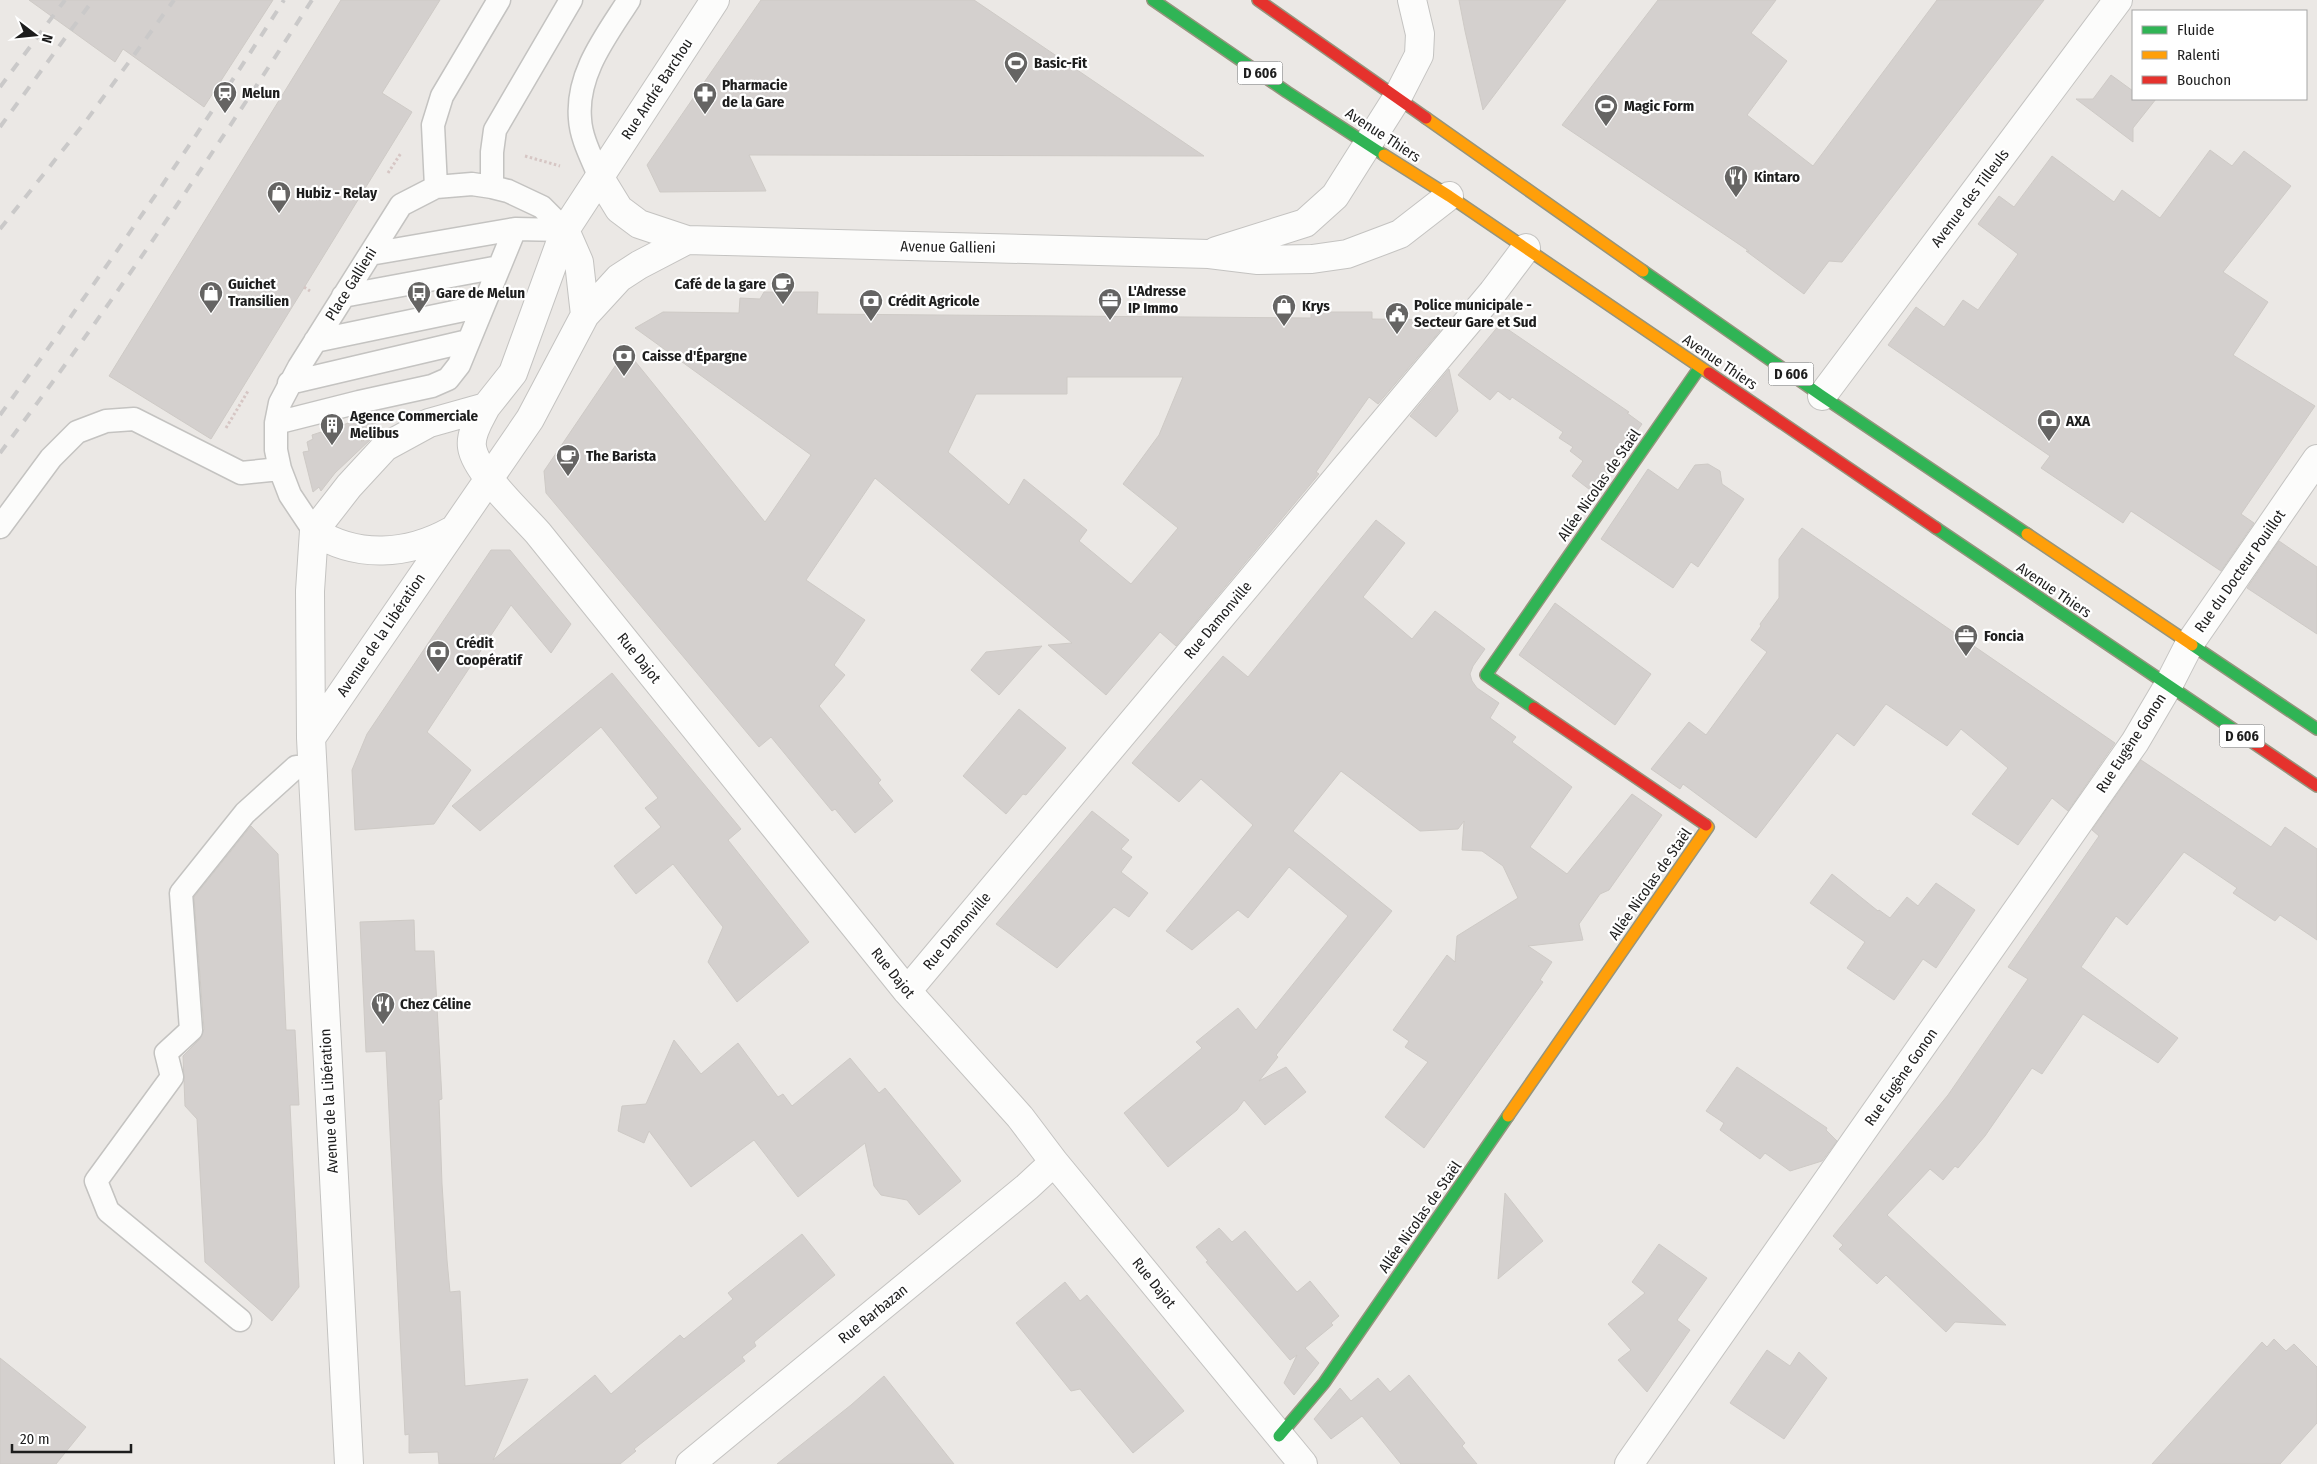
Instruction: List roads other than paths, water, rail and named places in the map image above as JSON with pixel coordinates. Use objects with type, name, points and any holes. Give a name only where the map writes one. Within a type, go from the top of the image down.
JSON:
[{"type":"main road","name":"Avenue Thiers","points":[[1153,0],[1288,92],[1449,196],[2317,786]]},
{"type":"main road","name":"Avenue Thiers","points":[[1258,0],[1822,396],[2317,729]]},
{"type":"main road","name":"Allée Nicolas de Staël","points":[[1279,1436],[1324,1383],[1708,827],[1486,675],[1700,367]]},
{"type":"street","name":"Rue André Barchou","points":[[600,178],[715,0]]},
{"type":"street","name":"Avenue Gallieni","points":[[1209,254],[1305,223],[1335,196],[1397,98],[1419,55],[1420,34],[1412,0]]},
{"type":"street","name":"Avenue des Tilleuls","points":[[1822,396],[2118,0]]},
{"type":"street","points":[[489,478],[480,466],[472,447],[475,427],[486,407],[513,373],[565,230],[600,178]]},
{"type":"street","name":"Avenue Gallieni","points":[[600,178],[620,209],[639,224],[687,240],[1209,254],[1258,260],[1312,259],[1347,254],[1400,234],[1449,196]]},
{"type":"street","points":[[1305,223],[1347,254]]},
{"type":"street","name":"Place Gallieni","points":[[314,531],[331,542],[364,551],[396,550],[434,540],[451,531],[530,419],[585,315],[579,262],[565,230]]},
{"type":"street","name":"Avenue Gallieni","points":[[585,315],[619,278],[639,265],[687,240]]},
{"type":"street","name":"Rue Damonville","points":[[907,991],[1493,292],[1526,248]]},
{"type":"street","points":[[314,531],[349,486],[386,446],[429,423],[486,407]]},
{"type":"street","name":"Rue du Docteur Pouillot","points":[[2168,686],[2190,643],[2317,458]]},
{"type":"street","name":"Rue Dajot","points":[[489,478],[538,533],[907,991],[1020,1117],[1054,1162],[1303,1464]]},
{"type":"street","name":"Avenue de la Libération","points":[[314,531],[310,591],[312,767],[349,1464]]},
{"type":"street","name":"Avenue de la Libération","points":[[311,738],[451,531]]},
{"type":"street","name":"Rue Eugène Gonon","points":[[1630,1464],[2129,750],[2168,686]]},
{"type":"street","name":"Rue Barbazan","points":[[690,1464],[1027,1187],[1054,1162]]},
{"type":"lane","points":[[436,187],[433,125],[442,96],[499,0]]},
{"type":"lane","points":[[492,186],[492,152],[495,130],[571,0]]},
{"type":"lane","points":[[600,178],[580,119],[583,86],[594,55],[629,0]]},
{"type":"lane","name":"Place Gallieni","points":[[314,531],[290,495],[280,470],[276,450],[276,424],[280,403],[289,383],[401,205],[436,187],[472,184],[492,186],[508,191],[542,207],[565,230]]},
{"type":"lane","points":[[370,254],[516,228],[565,230]]},
{"type":"lane","points":[[276,424],[359,402],[432,386],[448,378],[459,365],[516,228]]},
{"type":"lane","points":[[343,296],[499,267]]},
{"type":"lane","points":[[315,341],[483,306]]},
{"type":"lane","points":[[289,383],[468,341]]},
{"type":"lane","points":[[0,527],[51,458],[77,432],[106,421],[134,419],[241,473],[280,470]]},
{"type":"lane","points":[[240,1320],[108,1211],[96,1181],[172,1078],[166,1053],[191,1030],[181,893],[245,813],[296,767],[312,767]]},
{"type":"railway","points":[[0,87],[65,0]]},
{"type":"railway","points":[[0,127],[93,0]]},
{"type":"railway","points":[[0,229],[86,121],[174,0]]},
{"type":"railway","points":[[0,415],[145,210],[216,106],[284,0]]},
{"type":"railway","points":[[0,453],[160,229],[312,0]]},
{"type":"place","name":"Basic-Fit","points":[[1016,84]]},
{"type":"place","name":"Melun","points":[[225,114]]},
{"type":"place","name":"Pharmacie de la Gare","points":[[705,115]]},
{"type":"place","name":"Magic Form","points":[[1606,127]]},
{"type":"place","name":"Kintaro","points":[[1736,198]]},
{"type":"place","name":"Hubiz - Relay","points":[[279,214]]},
{"type":"place","name":"Café de la gare","points":[[783,305]]},
{"type":"place","name":"Guichet Transilien","points":[[211,314]]},
{"type":"place","name":"Gare de Melun","points":[[419,314]]},
{"type":"place","name":"L'Adresse IP Immo","points":[[1110,321]]},
{"type":"place","name":"Crédit Agricole","points":[[871,322]]},
{"type":"place","name":"Krys","points":[[1284,327]]},
{"type":"place","name":"Police municipale - Secteur Gare et Sud","points":[[1397,335]]},
{"type":"place","name":"Caisse d'Épargne","points":[[624,377]]},
{"type":"place","name":"AXA","points":[[2049,442]]},
{"type":"place","name":"Agence Commerciale Melibus","points":[[332,446]]},
{"type":"place","name":"The Barista","points":[[568,477]]},
{"type":"place","name":"Foncia","points":[[1966,657]]},
{"type":"place","name":"Crédit Coopératif","points":[[438,673]]},
{"type":"place","name":"Chez Céline","points":[[383,1025]]}]
